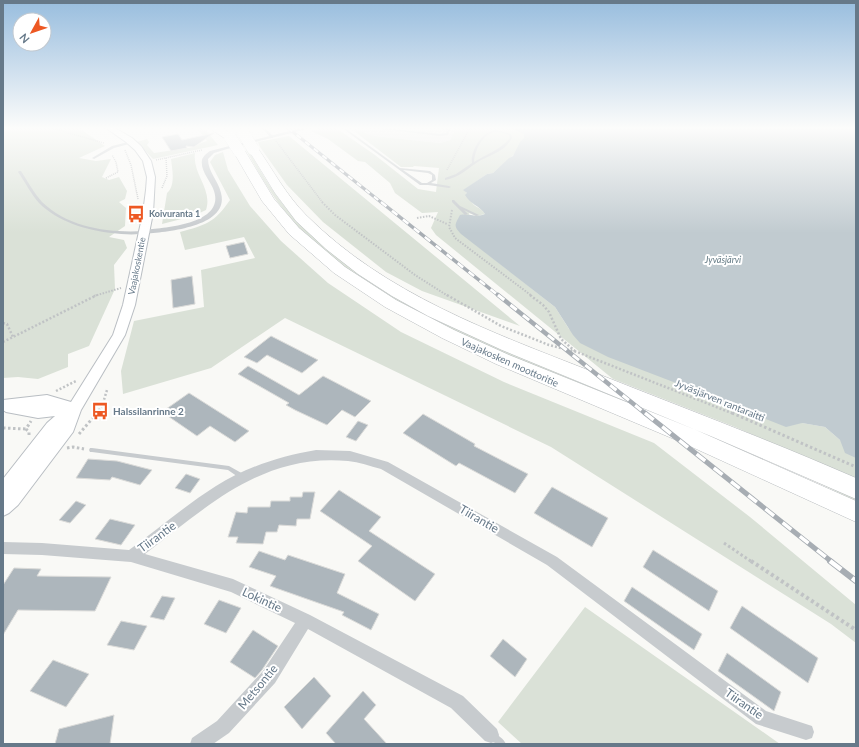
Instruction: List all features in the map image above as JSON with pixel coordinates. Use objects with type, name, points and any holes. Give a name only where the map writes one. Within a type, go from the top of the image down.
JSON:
[{"type":"highway","name":"Vaajakosken moottoritie","points":[[251,163],[257,183],[280,216],[335,267],[381,298],[441,331],[516,366],[632,412],[774,473],[856,512]]},
{"type":"highway","name":"Vaajakosken moottoritie","points":[[260,163],[301,218],[339,252],[394,290],[451,320],[527,353],[782,456],[856,489]]},
{"type":"main road","name":"Vaajakoskentie","points":[[3,508],[12,500],[68,428],[74,409],[98,372],[119,335],[125,320],[144,232],[151,190],[151,177],[148,163]]},
{"type":"main road","points":[[3,406],[29,401],[47,400],[74,409]]},
{"type":"main road","points":[[3,406],[38,412],[74,409]]},
{"type":"main road","name":"Vaajakoskentie","points":[[3,492],[52,427],[74,409]]},
{"type":"street","points":[[144,232],[184,226],[200,221],[213,213],[219,204],[219,198],[218,192],[206,167],[206,163]]},
{"type":"street","name":"Tiirantie","points":[[131,556],[220,490],[244,477],[287,460],[316,455],[350,456],[384,466],[552,561],[762,718],[806,732]]},
{"type":"street","name":"Lokintie","points":[[3,548],[42,548],[131,556],[233,586],[305,620],[457,702],[496,739]]},
{"type":"street","name":"Metsontie","points":[[198,744],[223,727],[269,677],[305,620]]},
{"type":"lane","points":[[391,163],[421,184],[449,187]]},
{"type":"lane","points":[[446,179],[462,173],[473,163]]},
{"type":"lane","points":[[400,169],[429,172],[434,178],[432,182],[428,184]]},
{"type":"lane","points":[[20,172],[45,206],[64,219],[77,224],[107,231],[121,233],[144,232]]},
{"type":"lane","points":[[453,201],[460,207],[477,215]]},
{"type":"lane","points":[[460,207],[466,214]]},
{"type":"lane","points":[[92,450],[229,468],[244,477]]},
{"type":"path","points":[[106,178],[118,172],[116,163]]},
{"type":"path","points":[[162,188],[167,176],[166,163]]},
{"type":"path","points":[[292,163],[318,198],[335,215],[415,275],[458,302],[501,326],[549,345],[577,352]]},
{"type":"path","points":[[448,168],[451,163]]},
{"type":"path","points":[[131,165],[138,200]]},
{"type":"path","points":[[453,201],[453,207],[447,224],[449,232],[454,238],[543,305],[549,312],[561,339],[577,352]]},
{"type":"path","points":[[417,218],[426,215],[432,216],[447,224]]},
{"type":"path","points":[[3,342],[95,296],[126,287]]},
{"type":"path","points":[[3,323],[7,324],[13,337]]},
{"type":"path","name":"Jyväsjärven rantaraitti","points":[[577,352],[707,402],[856,467]]},
{"type":"path","points":[[47,400],[55,391],[75,382],[79,378]]},
{"type":"path","points":[[3,428],[26,428]]},
{"type":"path","points":[[53,449],[73,447],[92,450]]},
{"type":"path","points":[[724,543],[856,630]]},
{"type":"shaded area","points":[[3,163],[109,163],[102,177],[109,180],[119,177],[127,191],[125,199],[119,202],[126,208],[125,226],[109,237],[124,240],[127,248],[114,265],[115,289],[89,346],[68,354],[68,367],[38,379],[18,377],[3,378]]},
{"type":"shaded area","points":[[172,163],[195,163],[207,195],[206,210],[193,216],[162,224],[167,193],[172,186],[173,172]]},
{"type":"shaded area","points":[[210,163],[226,163],[228,170],[250,206],[281,241],[328,283],[401,332],[504,382],[654,443],[750,517],[856,605],[856,643],[831,624],[551,447],[285,318],[211,368],[123,394],[121,371],[134,321],[204,307],[201,270],[255,258],[244,237],[185,250],[180,232],[209,222],[219,214],[230,200]]},
{"type":"shaded area","points":[[253,163],[256,163],[271,188],[303,227],[358,272],[856,496],[856,501],[786,468],[499,351],[426,317],[391,298],[357,276],[326,253],[298,227],[269,190]]},
{"type":"shaded area","points":[[271,163],[322,163],[520,326],[422,291],[386,272],[323,222],[287,185]]},
{"type":"shaded area","points":[[366,163],[385,163],[418,189],[436,192],[439,168],[414,166],[401,167],[396,163],[504,163],[493,173],[487,174],[464,190],[471,202],[485,214],[477,216],[469,213],[476,245],[555,307],[569,329],[802,423],[825,427],[840,440],[856,447],[856,480],[735,427],[613,379],[436,235],[431,228],[438,212],[422,213],[395,193],[390,183]]},
{"type":"shaded area","points":[[585,607],[780,744],[522,744],[498,722]]},
{"type":"water","name":"Jyväsjärvi","points":[[504,163],[856,163],[856,458],[845,453],[840,440],[825,427],[802,423],[786,427],[608,357],[580,343],[555,307],[461,234],[457,229],[456,225],[460,215],[479,216],[485,214],[467,198],[465,195],[467,193],[463,190],[487,174],[493,173]]},
{"type":"building","points":[[244,242],[248,254],[230,258],[226,246]]},
{"type":"building","points":[[192,276],[195,304],[173,308],[171,280]]},
{"type":"building","points":[[271,336],[318,360],[302,373],[267,355],[257,363],[244,357]]},
{"type":"building","points":[[248,366],[299,395],[323,376],[371,401],[355,417],[342,410],[327,425],[286,405],[289,403],[238,374]]},
{"type":"building","points":[[189,393],[249,431],[235,442],[210,426],[197,436],[162,412]]},
{"type":"building","points":[[423,414],[475,444],[474,446],[528,474],[515,493],[459,463],[456,466],[403,433]]},
{"type":"building","points":[[358,421],[368,425],[356,441],[346,437]]},
{"type":"building","points":[[88,459],[117,461],[152,470],[140,485],[112,477],[110,480],[76,478]]},
{"type":"building","points":[[186,474],[200,479],[190,493],[175,488]]},
{"type":"building","points":[[552,487],[608,518],[592,547],[534,513]]},
{"type":"building","points":[[339,490],[381,517],[369,531],[435,574],[415,601],[358,561],[372,546],[320,511]]},
{"type":"building","points":[[303,492],[315,492],[310,519],[297,519],[296,526],[279,525],[277,532],[266,532],[263,544],[236,543],[238,537],[228,537],[236,512],[247,513],[248,507],[270,507],[271,501],[290,501],[290,497],[302,497]]},
{"type":"building","points":[[76,501],[86,505],[70,523],[59,520]]},
{"type":"building","points":[[110,519],[135,525],[121,545],[95,539]]},
{"type":"building","points":[[653,550],[718,591],[709,611],[643,567]]},
{"type":"building","points":[[259,551],[285,560],[288,555],[345,574],[337,593],[379,614],[371,630],[342,615],[344,612],[270,586],[276,576],[249,567]]},
{"type":"building","points":[[14,568],[41,569],[37,576],[111,577],[95,611],[18,610],[3,635],[3,585]]},
{"type":"building","points":[[632,587],[702,634],[694,650],[624,601]]},
{"type":"building","points":[[162,596],[175,598],[164,620],[150,617]]},
{"type":"building","points":[[219,600],[241,608],[226,633],[204,624]]},
{"type":"building","points":[[742,606],[818,658],[808,683],[730,628]]},
{"type":"building","points":[[121,621],[147,626],[134,650],[107,645]]},
{"type":"building","points":[[253,630],[278,646],[255,678],[230,662]]},
{"type":"building","points":[[503,639],[527,659],[515,677],[490,656]]},
{"type":"building","points":[[727,653],[781,692],[774,711],[718,671]]},
{"type":"building","points":[[53,660],[89,674],[66,707],[30,691]]},
{"type":"building","points":[[314,677],[331,696],[302,729],[284,707]]},
{"type":"building","points":[[363,691],[376,705],[364,719],[387,744],[336,744],[326,733]]},
{"type":"building","points":[[114,715],[110,744],[55,744],[59,729]]},
{"type":"railway","points":[[332,163],[382,203]]},
{"type":"railway","points":[[381,202],[499,296]]},
{"type":"railway","points":[[498,295],[646,414]]},
{"type":"railway","points":[[645,413],[832,562]]},
{"type":"railway","points":[[830,561],[856,581]]},
{"type":"place","name":"Koivuranta 1","points":[[136,214]]},
{"type":"place","name":"Halssilanrinne 2","points":[[100,411]]}]
